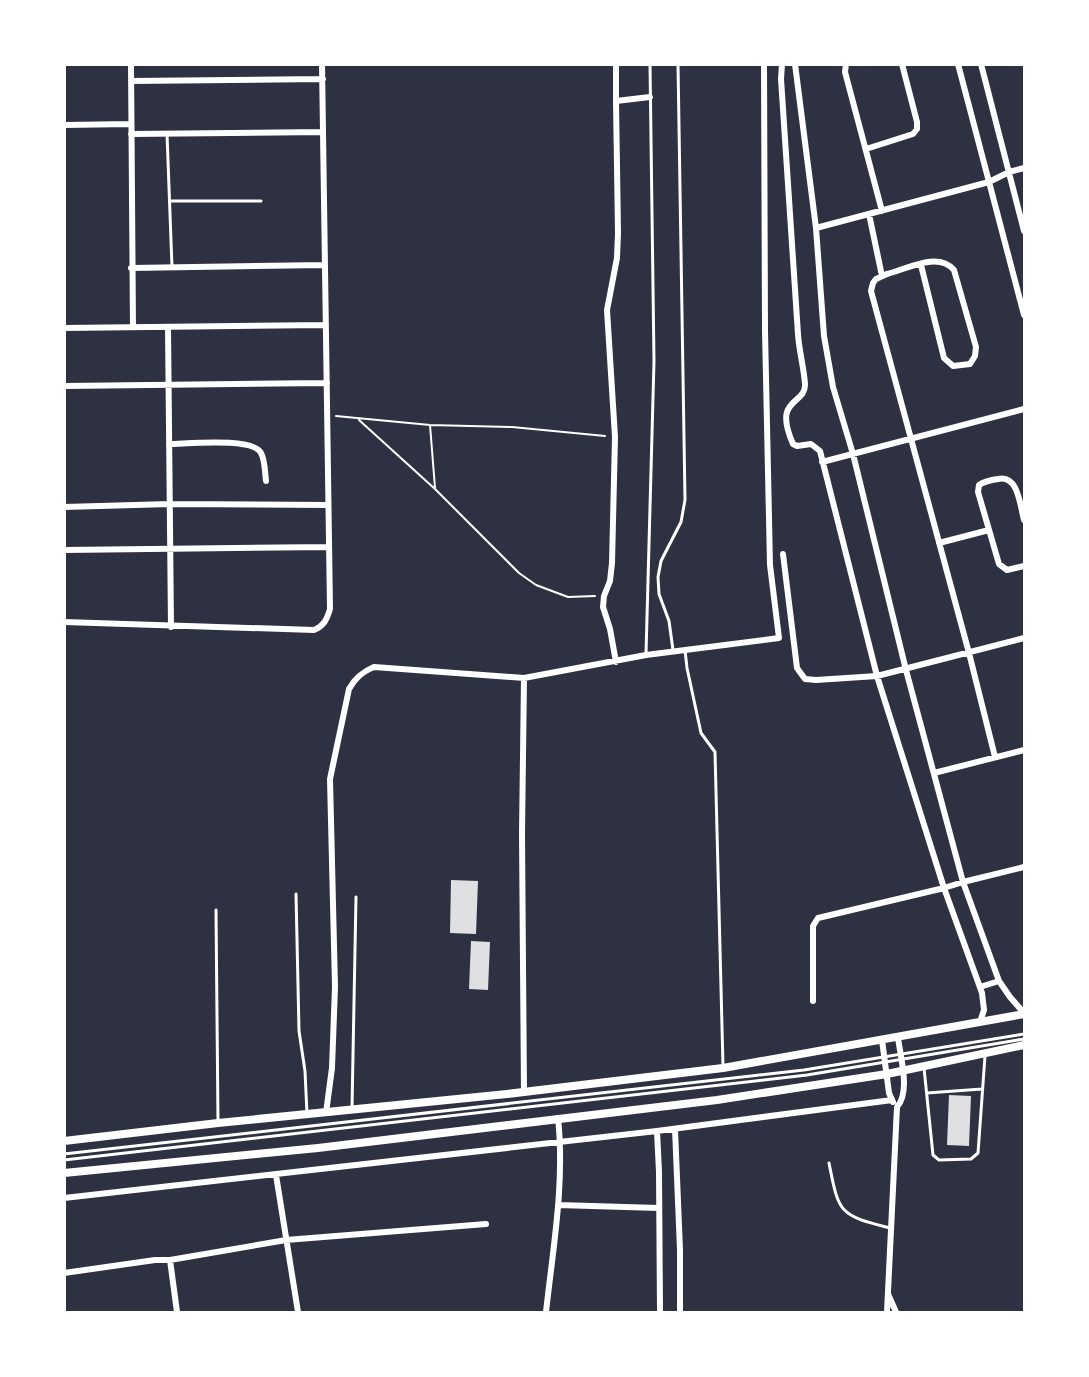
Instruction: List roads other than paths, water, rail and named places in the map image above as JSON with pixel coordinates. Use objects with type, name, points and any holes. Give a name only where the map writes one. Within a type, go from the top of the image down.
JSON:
[{"type":"main road","points":[[64,1141],[524,1092],[723,1068],[1024,1014]]},
{"type":"main road","points":[[64,1173],[318,1148],[717,1100],[887,1074],[1024,1045]]},
{"type":"street","points":[[130,64],[133,327]]},
{"type":"street","points":[[64,622],[314,630],[321,627],[328,618],[330,609],[322,64]]},
{"type":"street","points":[[616,64],[617,242],[606,317],[615,438],[612,563],[603,607],[610,628],[616,662]]},
{"type":"street","points":[[326,1113],[332,1068],[335,987],[330,779],[349,688],[354,680],[363,671],[374,667],[524,678],[646,656],[779,638],[770,566],[765,331],[764,64]]},
{"type":"street","points":[[782,64],[781,79],[798,336],[805,384],[802,394],[787,409],[785,418],[793,444],[797,446],[811,444],[820,451],[877,676],[944,888],[980,987],[984,1004],[980,1022]]},
{"type":"street","points":[[795,64],[816,228],[828,362],[838,410],[853,454],[906,670],[963,882],[999,981],[1024,1014]]},
{"type":"street","points":[[846,64],[846,72],[882,211]]},
{"type":"street","points":[[866,149],[913,134],[918,129],[902,64]]},
{"type":"street","points":[[958,64],[1024,315]]},
{"type":"street","points":[[981,64],[1024,231]]},
{"type":"street","points":[[131,81],[322,79]]},
{"type":"street","points":[[616,101],[650,97]]},
{"type":"street","points":[[64,125],[131,124]]},
{"type":"street","points":[[131,134],[323,132]]},
{"type":"street","points":[[816,228],[989,182],[1009,172],[1024,168]]},
{"type":"street","points":[[869,214],[882,276]]},
{"type":"street","points":[[921,265],[944,358],[953,366],[970,364],[975,356],[976,347],[954,270],[948,264],[940,261],[921,265],[882,276],[873,283],[871,291],[969,653],[994,757]]},
{"type":"street","points":[[131,268],[325,265]]},
{"type":"street","points":[[64,328],[326,325]]},
{"type":"street","points":[[168,327],[171,627]]},
{"type":"street","points":[[64,386],[327,383]]},
{"type":"street","points":[[822,462],[1024,409]]},
{"type":"street","points":[[169,444],[242,443],[256,447],[262,453],[266,481]]},
{"type":"street","points":[[1024,520],[1015,488],[1010,480],[1004,477],[979,485],[978,492],[999,564],[1007,570],[1024,566]]},
{"type":"street","points":[[64,507],[170,504],[328,505]]},
{"type":"street","points":[[939,543],[989,530]]},
{"type":"street","points":[[64,550],[329,547]]},
{"type":"street","points":[[783,554],[797,668],[801,676],[810,680],[877,676],[1024,638]]},
{"type":"street","points":[[524,678],[522,834],[524,1092]]},
{"type":"street","points":[[934,773],[1024,750]]},
{"type":"street","points":[[813,1001],[813,926],[818,918],[1024,867]]},
{"type":"street","points":[[980,987],[999,981]]},
{"type":"street","points":[[887,1312],[897,1107],[904,1095],[898,1037]]},
{"type":"street","points":[[882,1040],[892,1100],[897,1107]]},
{"type":"street","points":[[64,1198],[675,1129],[892,1100]]},
{"type":"street","points":[[546,1312],[558,1205],[561,1141],[558,1118]]},
{"type":"street","points":[[675,1129],[680,1312]]},
{"type":"street","points":[[657,1131],[660,1312]]},
{"type":"street","points":[[276,1175],[298,1312]]},
{"type":"street","points":[[558,1205],[659,1208]]},
{"type":"street","points":[[64,1273],[155,1260],[170,1260],[286,1239],[486,1224]]},
{"type":"street","points":[[170,1260],[177,1312]]},
{"type":"street","points":[[888,1292],[896,1312]]},
{"type":"lane","points":[[646,656],[654,361],[650,64]]},
{"type":"lane","points":[[673,652],[669,621],[659,594],[658,577],[661,561],[681,522],[685,500],[678,64]]},
{"type":"lane","points":[[167,134],[172,267]]},
{"type":"lane","points":[[170,201],[261,201]]},
{"type":"lane","points":[[685,650],[701,733],[715,752],[723,1068]]},
{"type":"lane","points":[[296,894],[299,1030],[305,1071],[307,1115]]},
{"type":"lane","points":[[352,1110],[356,897]]},
{"type":"lane","points":[[216,909],[218,1123]]},
{"type":"lane","points":[[64,1160],[807,1075],[1024,1034]]},
{"type":"lane","points":[[901,1057],[1024,1039]]},
{"type":"lane","points":[[924,1067],[933,1155],[939,1160],[971,1160],[978,1153],[985,1053]]},
{"type":"lane","points":[[64,1154],[885,1060]]},
{"type":"lane","points":[[927,1093],[982,1089]]},
{"type":"lane","points":[[829,1163],[836,1198],[843,1209],[852,1217],[892,1229]]}]
